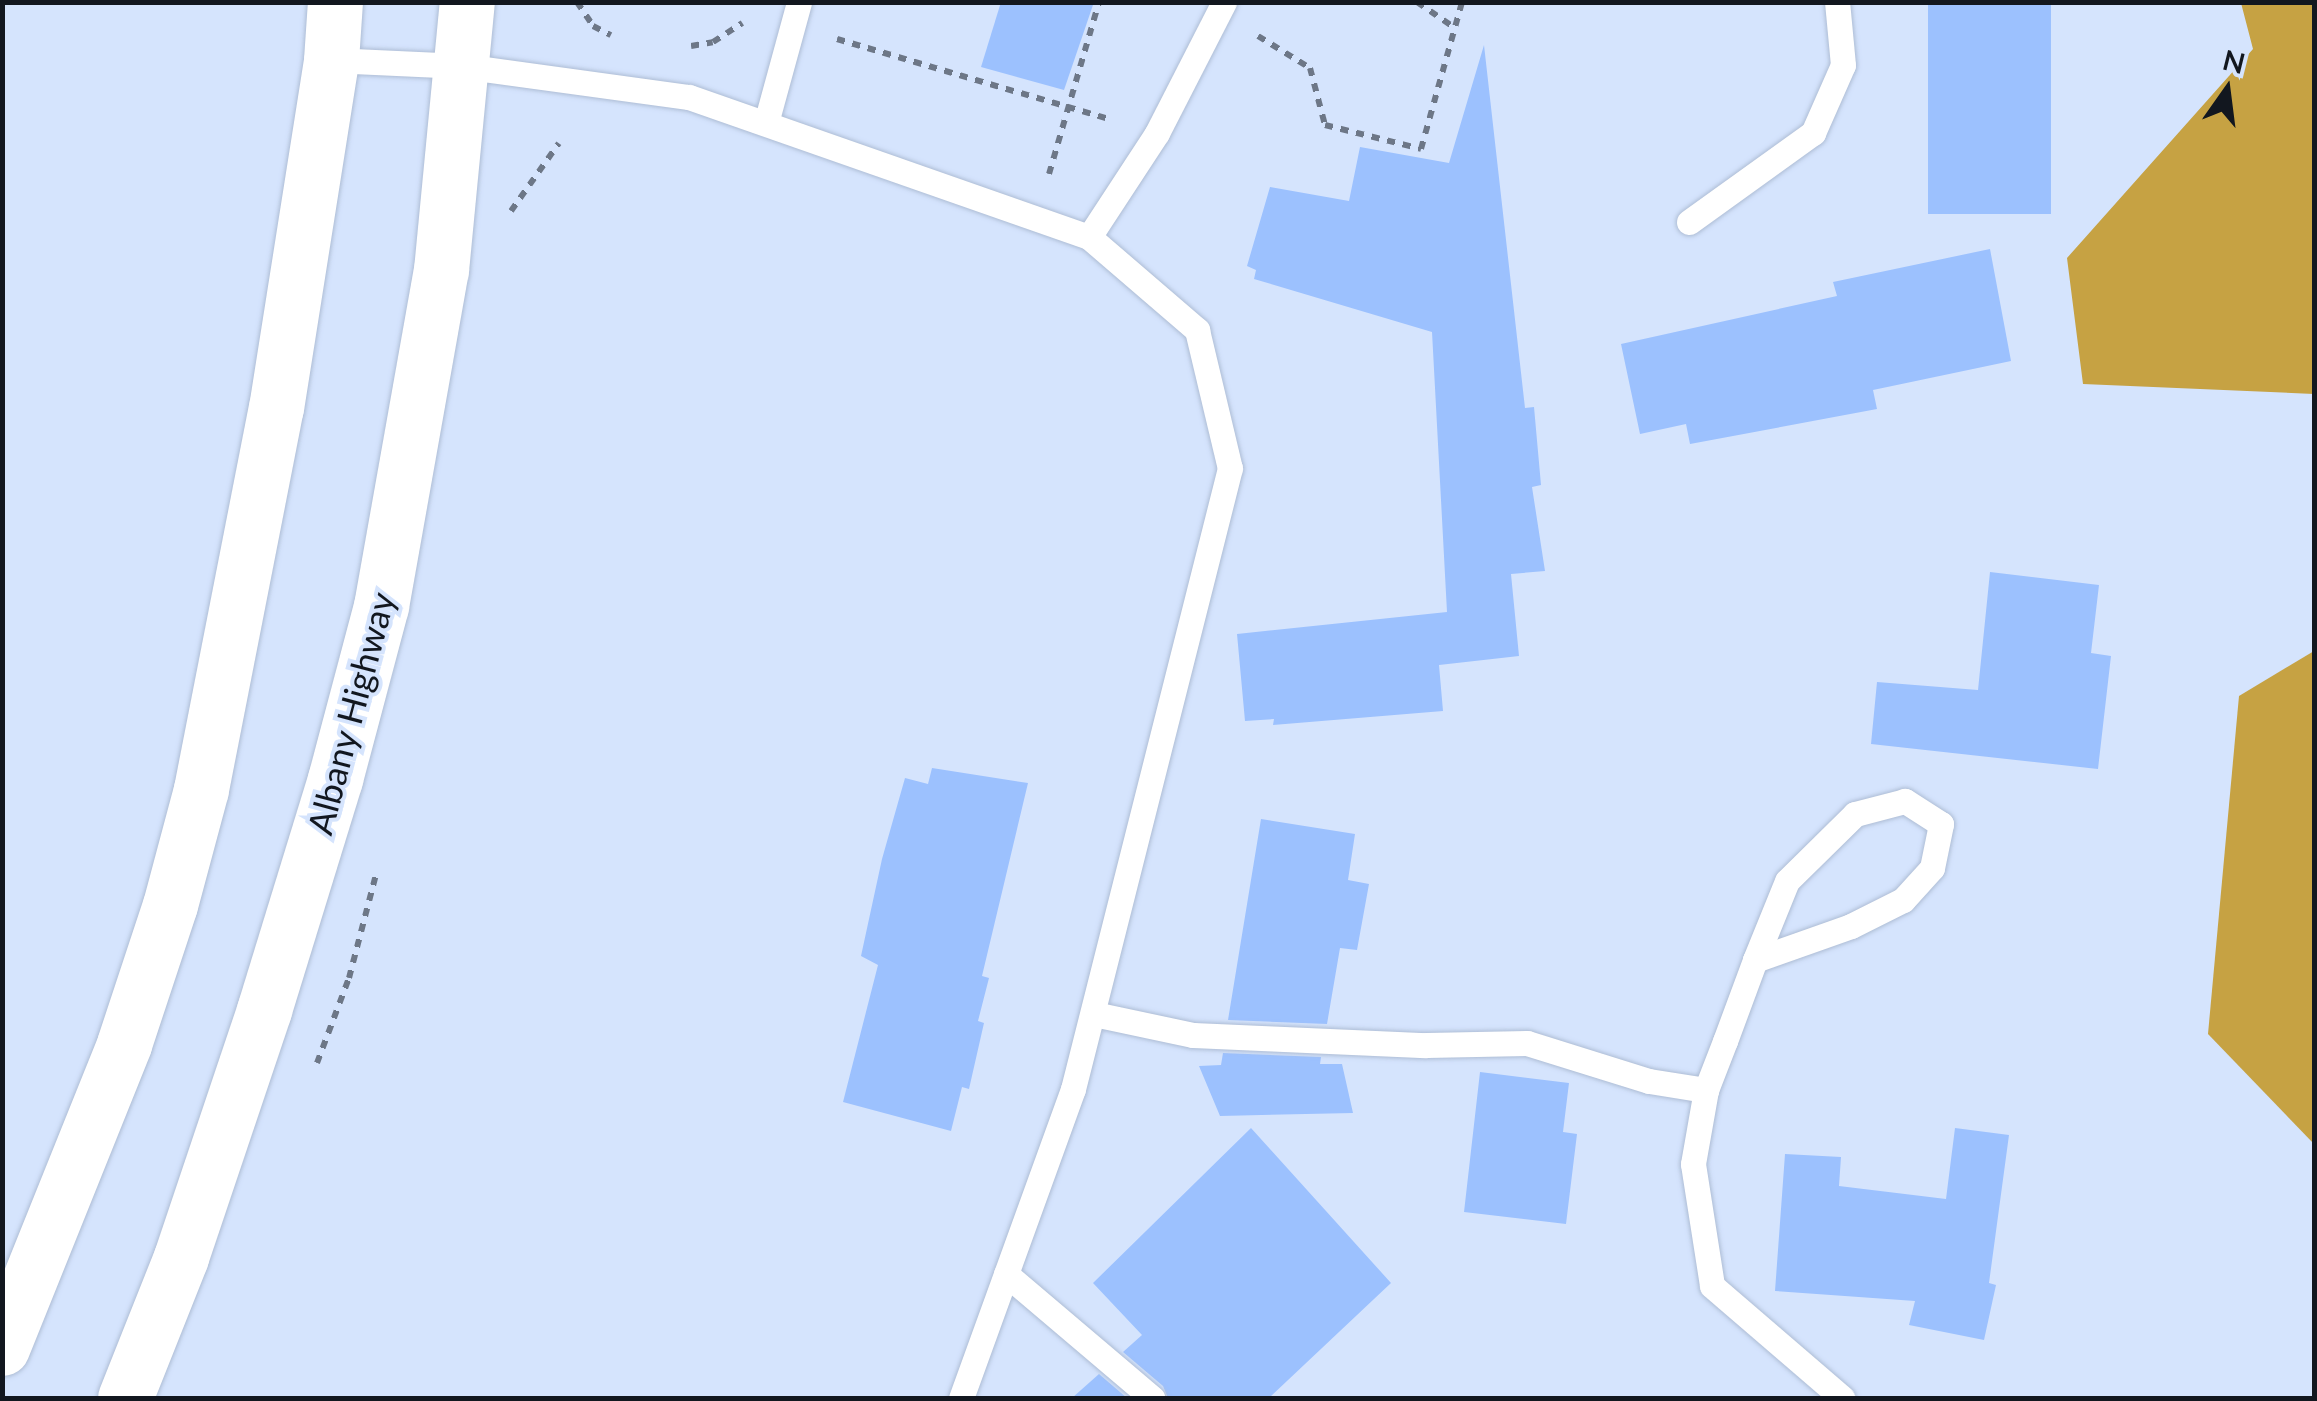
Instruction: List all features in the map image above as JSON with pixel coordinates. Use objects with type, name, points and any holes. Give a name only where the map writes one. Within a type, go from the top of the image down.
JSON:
[{"type":"highway","points":[[2,1348],[124,1044],[170,905],[201,790],[276,408],[331,60],[335,2]]},
{"type":"highway","name":"Albany Highway","points":[[126,1398],[181,1257],[264,1010],[335,778],[381,606],[440,270],[467,2]]},
{"type":"lane","points":[[766,122],[799,2]]},
{"type":"lane","points":[[1089,237],[1156,134],[1224,2]]},
{"type":"lane","points":[[1688,222],[1813,133],[1843,64],[1837,2]]},
{"type":"lane","points":[[331,60],[462,66],[689,96],[1089,237],[1197,330],[1230,468],[1073,1089],[961,1398]]},
{"type":"lane","points":[[1756,960],[1851,926],[1903,900],[1932,868],[1941,824],[1905,802],[1855,814],[1787,881],[1756,960],[1706,1090],[1693,1164],[1712,1286],[1842,1398]]},
{"type":"lane","points":[[1094,1014],[1193,1035],[1426,1045],[1526,1042],[1649,1081],[1706,1090]]},
{"type":"lane","points":[[1006,1274],[1152,1398]]},
{"type":"path","points":[[577,2],[592,26],[618,38]]},
{"type":"path","points":[[1036,218],[1098,2]]},
{"type":"path","points":[[1417,2],[1455,28]]},
{"type":"path","points":[[1244,28],[1310,68],[1325,126],[1421,149],[1462,2]]},
{"type":"path","points":[[686,47],[714,42],[732,32],[749,15]]},
{"type":"path","points":[[845,40],[1156,134]]},
{"type":"shaded area","points":[[2241,3],[2314,3],[2314,394],[2083,384],[2067,258],[2253,49]]},
{"type":"shaded area","points":[[2314,651],[2314,1144],[2208,1034],[2239,696]]},
{"type":"building","points":[[1001,2],[1094,2],[1064,90],[981,67]]},
{"type":"building","points":[[1928,2],[2051,2],[2051,214],[1928,214]]},
{"type":"building","points":[[1484,45],[1525,408],[1534,407],[1541,485],[1532,487],[1545,571],[1511,574],[1519,656],[1439,665],[1443,711],[1273,725],[1274,719],[1245,721],[1237,634],[1447,612],[1432,332],[1254,279],[1256,270],[1247,266],[1270,187],[1349,201],[1360,147],[1449,163]]},
{"type":"building","points":[[1990,249],[2011,361],[1873,390],[1877,409],[1690,444],[1686,424],[1640,434],[1621,344],[1837,296],[1833,282]]},
{"type":"building","points":[[1990,572],[2099,585],[2091,653],[2111,656],[2098,769],[1871,744],[1877,682],[1978,690]]},
{"type":"building","points":[[932,768],[1028,783],[982,976],[989,978],[978,1021],[984,1023],[969,1089],[962,1087],[951,1131],[843,1102],[878,965],[861,956],[882,859],[905,778],[928,784]]},
{"type":"building","points":[[1261,819],[1355,834],[1348,880],[1369,884],[1357,950],[1340,948],[1327,1024],[1228,1020]]},
{"type":"building","points":[[1223,1053],[1321,1057],[1320,1064],[1342,1064],[1353,1113],[1220,1116],[1199,1066],[1221,1065]]},
{"type":"building","points":[[1480,1072],[1569,1083],[1563,1132],[1577,1134],[1566,1224],[1464,1212]]},
{"type":"building","points":[[1251,1128],[1391,1283],[1269,1398],[1168,1398],[1163,1386],[1123,1352],[1142,1335],[1093,1283]]},
{"type":"building","points":[[1955,1128],[2009,1135],[1989,1283],[1996,1285],[1984,1340],[1909,1325],[1915,1301],[1775,1291],[1785,1154],[1841,1157],[1839,1186],[1946,1199]]},
{"type":"building","points":[[1099,1374],[1127,1398],[1072,1398]]}]
